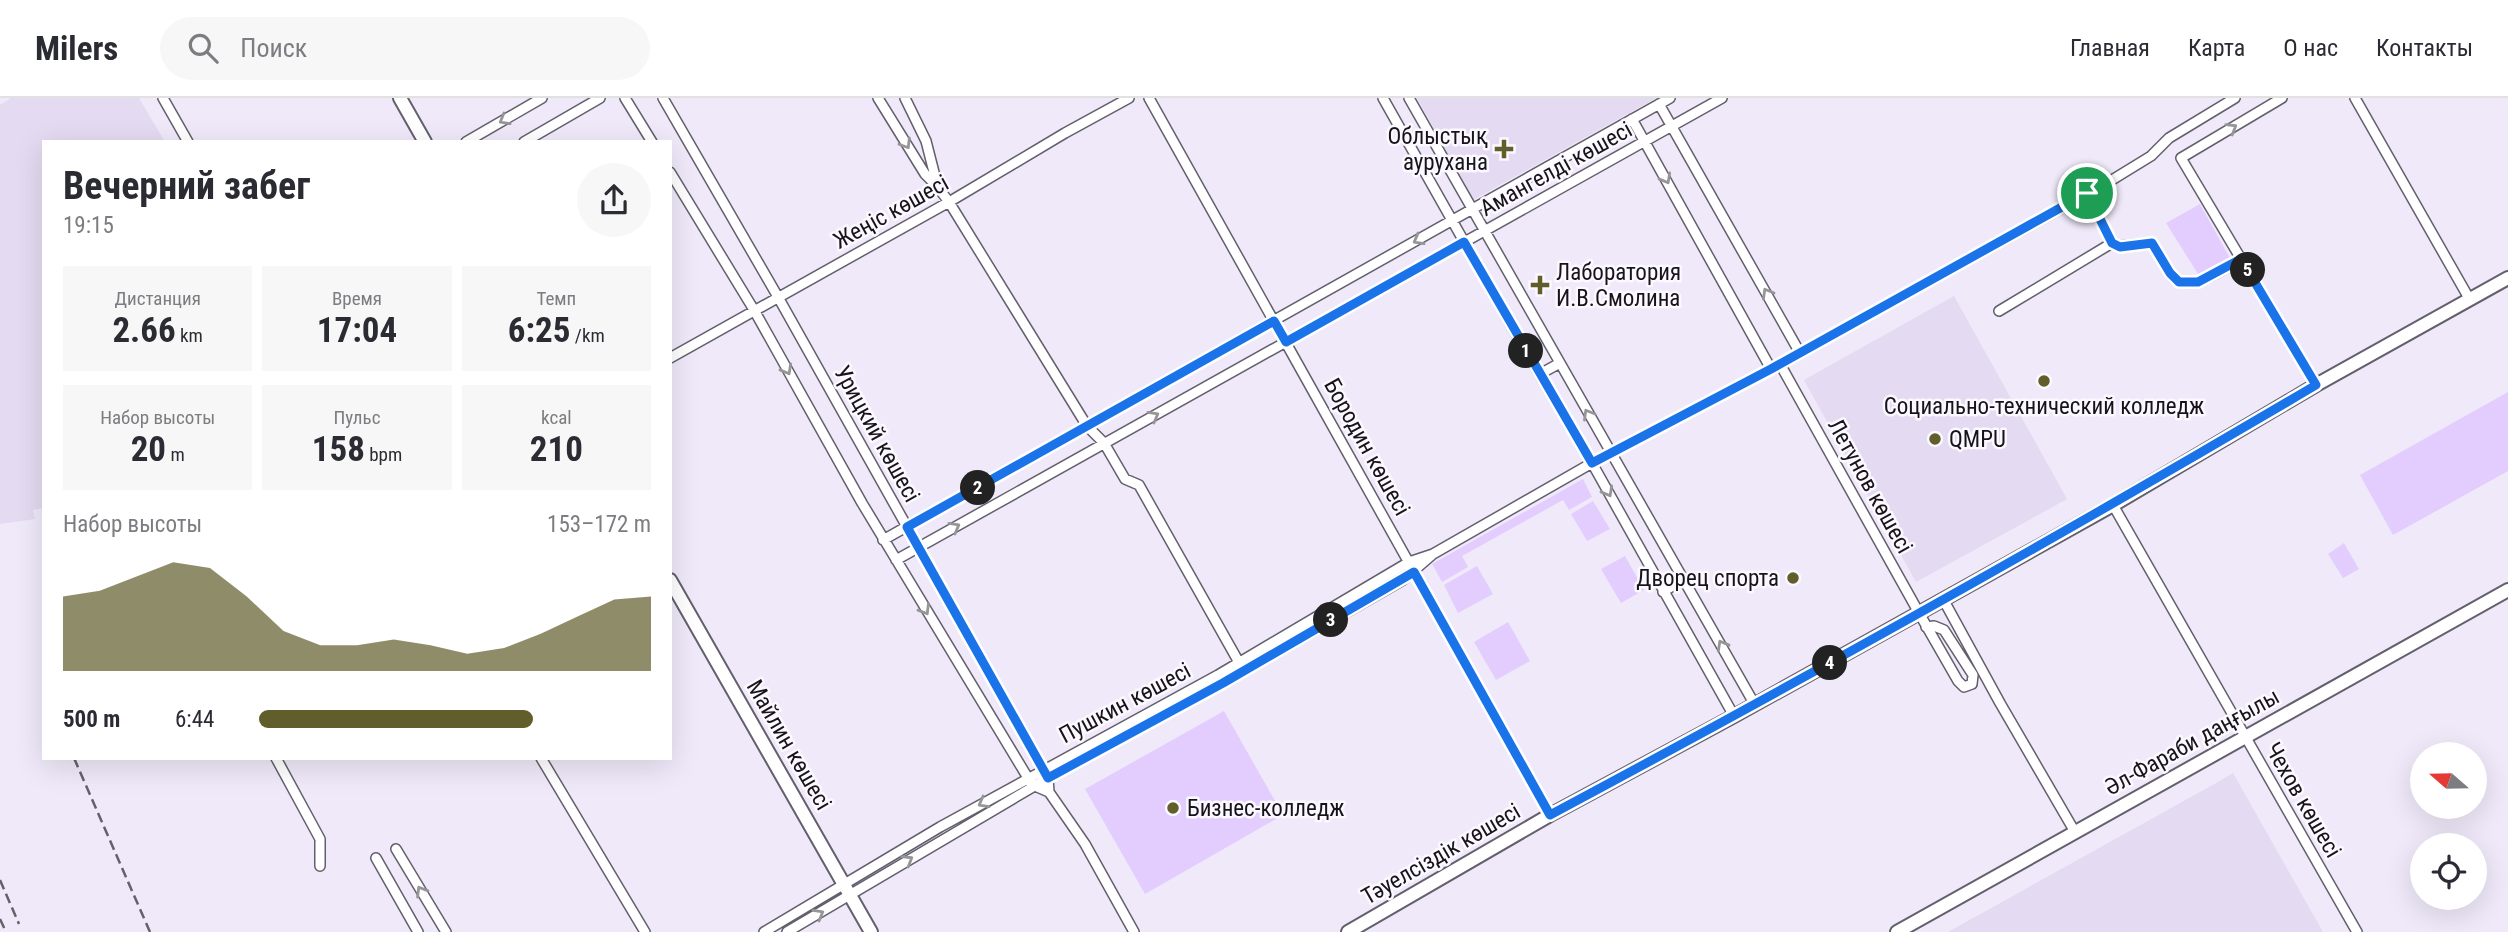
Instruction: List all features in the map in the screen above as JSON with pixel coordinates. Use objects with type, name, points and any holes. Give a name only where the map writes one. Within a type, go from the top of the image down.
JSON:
[{"type":"main road","points":[[400,98],[424,140]]},
{"type":"main road","name":"Тәуелсіздік көшесі","points":[[1348,932],[1550,815],[1755,705],[2113,505],[2316,385],[2508,278]]},
{"type":"main road","name":"Майлин көшесі","points":[[672,583],[871,932]]},
{"type":"main road","name":"Әл-Фараби даңғылы","points":[[1897,932],[2508,590]]},
{"type":"street","points":[[163,98],[187,140]]},
{"type":"street","points":[[469,140],[542,98]]},
{"type":"street","points":[[527,140],[600,98]]},
{"type":"street","points":[[625,98],[651,140]]},
{"type":"street","name":"Урицкий көшесі","points":[[663,98],[1043,769],[1048,778],[1049,792]]},
{"type":"street","points":[[878,98],[925,174],[949,202],[1087,426],[1104,443],[1125,479],[1139,485],[1242,667]]},
{"type":"street","points":[[905,98],[926,141],[937,186]]},
{"type":"street","name":"Жеңіс көшесі","points":[[672,357],[1129,98]]},
{"type":"street","name":"Бородин көшесі","points":[[1149,98],[1550,815]]},
{"type":"street","points":[[1383,98],[1734,716]]},
{"type":"street","points":[[1409,98],[1755,705]]},
{"type":"street","name":"Амангелді көшесі","points":[[883,540],[1670,98]]},
{"type":"street","name":"Амангелді көшесі","points":[[896,560],[1722,98]]},
{"type":"street","name":"Пушкин көшесі","points":[[1031,782],[1043,769],[1242,667],[1409,562],[1433,554],[1610,453],[1800,353],[2107,183],[2151,156],[2169,138],[2235,98]]},
{"type":"street","points":[[2282,98],[2181,158],[2316,385]]},
{"type":"street","points":[[2356,98],[2470,300]]},
{"type":"street","points":[[1659,104],[1800,353]]},
{"type":"street","name":"Летунов көшесі","points":[[1632,119],[1926,627],[1958,681],[1964,687],[1972,684],[1973,675],[1944,630],[1934,626],[1926,627]]},
{"type":"street","name":"Урицкий көшесі","points":[[672,176],[754,310],[883,540],[1031,782]]},
{"type":"street","points":[[2087,193],[2112,243],[2120,247],[2152,243],[2174,279],[2184,283],[2198,282],[2241,259]]},
{"type":"street","points":[[1998,312],[2112,243]]},
{"type":"street","points":[[1540,374],[1560,363]]},
{"type":"street","name":"Чехов көшесі","points":[[2113,505],[2357,932]]},
{"type":"street","name":"Пушкин көшесі","points":[[764,932],[847,889],[1031,782],[1048,778],[1414,572],[1433,554]]},
{"type":"street","points":[[1663,592],[1684,579]]},
{"type":"street","points":[[1943,599],[2075,832]]},
{"type":"street","points":[[277,760],[320,839],[320,866]]},
{"type":"street","points":[[542,760],[645,932]]},
{"type":"street","points":[[1031,782],[1049,792],[1085,844],[1134,932]]},
{"type":"street","points":[[396,849],[446,932]]},
{"type":"street","points":[[376,858],[418,932]]},
{"type":"street","name":"Пушкин көшесі","points":[[790,930],[847,889]]},
{"type":"street","points":[[788,919],[790,930]]},
{"type":"shaded area","points":[[11,98],[139,98],[164,140],[42,140],[42,508],[33,510],[35,519],[0,524],[0,105]]},
{"type":"shaded area","name":"Облыстық аурухана","points":[[1417,98],[1656,98],[1473,200]]},
{"type":"shaded area","points":[[2200,204],[2232,262],[2200,277],[2166,223]]},
{"type":"shaded area","name":"QMPU","points":[[1954,296],[2067,499],[1916,582],[1804,380]]},
{"type":"shaded area","points":[[2508,392],[2508,471],[2393,535],[2360,475]]},
{"type":"shaded area","points":[[1583,479],[1592,497],[1569,510],[1563,500],[1462,556],[1468,567],[1442,582],[1432,564]]},
{"type":"shaded area","points":[[1593,501],[1610,529],[1587,541],[1571,514]]},
{"type":"shaded area","points":[[2344,543],[2359,569],[2343,578],[2328,554]]},
{"type":"shaded area","points":[[1625,556],[1644,590],[1621,603],[1601,569]]},
{"type":"shaded area","points":[[1477,566],[1493,594],[1458,613],[1444,585]]},
{"type":"shaded area","points":[[1508,622],[1530,661],[1496,680],[1474,642]]},
{"type":"shaded area","points":[[1224,711],[1283,815],[1145,894],[1085,789]]},
{"type":"shaded area","points":[[2233,773],[2323,932],[1948,932],[2218,782]]},
{"type":"railway","points":[[75,760],[150,932]]},
{"type":"railway","points":[[0,880],[19,924]]},
{"type":"railway","points":[[0,919],[6,932]]},
{"type":"place","name":"Облыстық аурухана","points":[[1504,149]]},
{"type":"place","name":"Лаборатория И.В.Смолина","points":[[1540,285]]},
{"type":"place","name":"Социально-технический колледж","points":[[2044,381]]},
{"type":"place","name":"QMPU","points":[[1935,439]]},
{"type":"place","name":"Дворец спорта","points":[[1793,578]]},
{"type":"place","name":"Бизнес-колледж","points":[[1173,808]]},
{"type":"route","points":[[2087,193],[2112,243],[2120,247],[2152,243],[2174,279],[2179,282],[2198,282],[2241,259],[2316,385],[2113,505],[1550,815],[1414,572],[1223,683],[1048,778],[907,527],[1274,321],[1286,342],[1464,242],[1592,463],[1771,369],[2087,193]]}]
